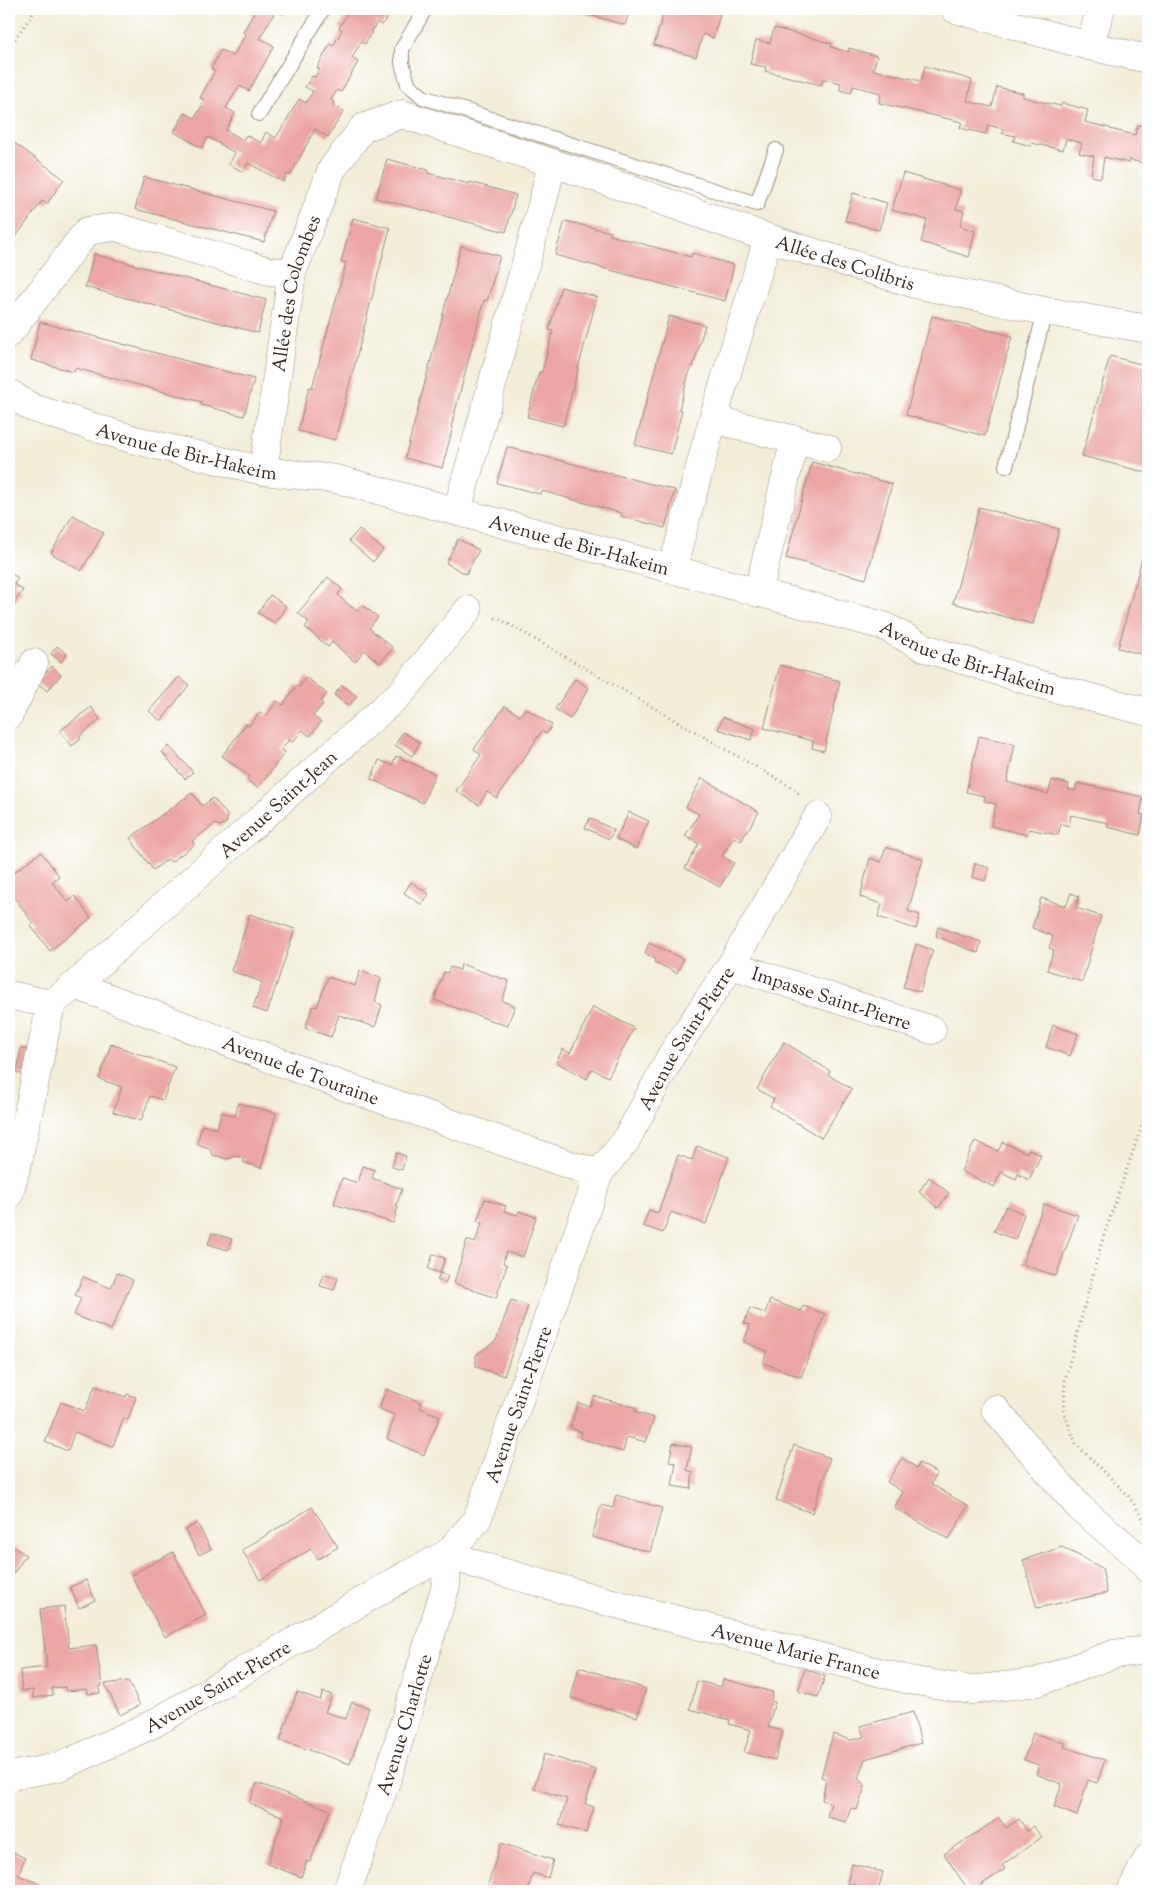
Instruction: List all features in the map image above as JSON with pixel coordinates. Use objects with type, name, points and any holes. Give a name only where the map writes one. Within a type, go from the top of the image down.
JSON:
[{"type":"street","points":[[955,9],[997,15],[1089,46],[1148,59]]},
{"type":"street","points":[[1089,46],[1101,9]]},
{"type":"street","name":"Allée des Colibris","points":[[363,128],[402,114],[552,163],[768,238],[915,284],[1148,330]]},
{"type":"street","name":"Allée des Colombes","points":[[263,471],[292,274],[332,169],[363,128]]},
{"type":"street","points":[[457,511],[544,201],[552,163]]},
{"type":"street","points":[[9,333],[87,231],[116,227],[268,271],[292,274]]},
{"type":"street","points":[[672,570],[713,419],[768,238]]},
{"type":"street","name":"Avenue de Bir-Hakeim","points":[[9,392],[33,408],[135,440],[263,471],[336,479],[457,511],[884,626],[925,648],[1042,685],[1148,712]]},
{"type":"street","points":[[713,419],[827,448]]},
{"type":"street","points":[[758,593],[795,439]]},
{"type":"street","name":"Avenue Saint-Jean","points":[[75,986],[402,692],[468,610]]},
{"type":"street","points":[[9,715],[34,663]]},
{"type":"street","name":"Avenue Saint-Pierre","points":[[9,1776],[59,1767],[153,1724],[381,1590],[447,1554],[477,1520],[599,1173],[625,1142],[672,1054],[731,965],[818,816]]},
{"type":"street","name":"Impasse Saint-Pierre","points":[[731,965],[932,1030]]},
{"type":"street","points":[[9,1194],[18,1162],[51,1004],[75,986]]},
{"type":"street","name":"Avenue de Touraine","points":[[75,986],[338,1084],[570,1165],[599,1173]]},
{"type":"street","points":[[9,995],[51,1004]]},
{"type":"street","points":[[995,1409],[1079,1507],[1143,1563]]},
{"type":"street","name":"Avenue Marie France","points":[[447,1554],[481,1566],[597,1599],[909,1680],[971,1690],[1037,1682],[1114,1654],[1148,1650]]},
{"type":"street","name":"Avenue Charlotte","points":[[347,1891],[389,1773],[446,1585],[447,1554]]},
{"type":"street","points":[[1131,1891],[1148,1858]]},
{"type":"lane","points":[[259,114],[323,9]]},
{"type":"lane","points":[[426,9],[402,49],[402,63],[408,84],[423,97],[757,204],[776,150]]},
{"type":"lane","points":[[1006,466],[1046,311]]},
{"type":"path","points":[[9,47],[32,15],[34,9]]},
{"type":"path","points":[[468,610],[500,620],[796,790],[818,816]]},
{"type":"path","points":[[1143,1563],[1145,1522],[1128,1495],[1076,1444],[1064,1412],[1065,1380],[1101,1244],[1148,1108]]},
{"type":"building","points":[[246,9],[285,9],[282,14],[276,10],[260,38],[274,46],[249,91],[239,86],[226,108],[235,113],[226,130],[243,140],[246,135],[261,143],[266,132],[276,138],[299,99],[306,103],[313,91],[305,87],[312,76],[315,77],[320,69],[317,68],[330,44],[333,46],[342,30],[339,28],[350,9],[394,9],[381,25],[377,22],[365,44],[361,42],[352,58],[358,62],[341,92],[337,90],[331,100],[334,102],[333,105],[344,111],[328,137],[315,129],[290,176],[287,174],[283,182],[248,163],[243,172],[229,164],[235,153],[208,137],[202,148],[174,132],[185,113],[195,118],[205,100],[200,98],[215,71],[211,69],[221,50],[233,56],[246,34],[243,32],[254,13]]},
{"type":"building","points":[[568,9],[630,9],[625,25]]},
{"type":"building","points":[[665,9],[711,9],[710,11],[720,14],[713,38],[703,34],[696,57],[654,45]]},
{"type":"building","points":[[774,28],[832,44],[831,47],[848,52],[849,48],[877,56],[873,70],[921,81],[925,66],[972,80],[967,101],[992,107],[997,87],[1023,93],[1023,97],[1042,102],[1061,106],[1062,103],[1088,110],[1085,122],[1110,129],[1135,135],[1138,125],[1148,127],[1148,164],[1129,160],[1129,163],[1104,157],[1101,178],[1091,176],[1094,156],[1079,153],[1082,143],[1066,139],[1063,150],[1032,143],[1031,146],[1013,141],[1015,136],[1002,133],[1003,129],[988,125],[986,134],[960,128],[962,122],[879,103],[881,93],[853,86],[851,93],[840,90],[841,83],[823,79],[821,85],[765,71],[766,67],[750,64],[756,40],[770,43]]},
{"type":"building","points":[[9,139],[64,179],[47,204],[42,201],[9,246]]},
{"type":"building","points":[[387,159],[428,170],[428,173],[516,195],[506,232],[376,198]]},
{"type":"building","points":[[903,173],[961,190],[956,209],[964,211],[960,226],[975,231],[969,257],[921,242],[927,220],[892,210]]},
{"type":"building","points":[[144,177],[273,211],[264,242],[135,209]]},
{"type":"building","points":[[853,193],[887,203],[879,230],[845,221]]},
{"type":"building","points":[[353,218],[390,228],[335,440],[298,431],[309,387],[312,388],[346,263],[341,262]]},
{"type":"building","points":[[565,221],[611,232],[610,235],[691,257],[692,253],[734,265],[725,301],[555,255]]},
{"type":"building","points":[[461,246],[500,256],[487,301],[484,300],[442,468],[405,458]]},
{"type":"building","points":[[94,254],[266,300],[258,333],[85,287]]},
{"type":"building","points":[[561,287],[597,297],[563,426],[527,417],[539,372],[542,372],[553,331],[549,330]]},
{"type":"building","points":[[669,316],[705,325],[679,409],[682,410],[671,454],[635,445]]},
{"type":"building","points":[[932,316],[1012,336],[985,436],[906,415]]},
{"type":"building","points":[[40,322],[254,379],[244,416],[201,405],[202,402],[75,368],[74,372],[31,360]]},
{"type":"building","points":[[1110,356],[1148,366],[1148,473],[1082,456]]},
{"type":"building","points":[[507,447],[675,490],[665,528],[621,516],[621,513],[542,491],[540,494],[497,483]]},
{"type":"building","points":[[812,462],[892,484],[866,579],[786,558]]},
{"type":"building","points":[[979,507],[1059,529],[1033,624],[953,603]]},
{"type":"building","points":[[73,515],[104,533],[81,571],[51,553]]},
{"type":"building","points":[[359,529],[383,550],[373,562],[349,541]]},
{"type":"building","points":[[458,539],[479,550],[466,574],[446,563]]},
{"type":"building","points":[[1144,551],[1148,553],[1148,656],[1118,648]]},
{"type":"building","points":[[9,572],[18,578],[14,584],[23,590],[9,611]]},
{"type":"building","points":[[328,577],[342,589],[338,595],[349,605],[357,611],[362,605],[378,617],[369,628],[393,648],[380,663],[364,650],[355,662],[332,642],[328,647],[305,627],[309,622],[298,613]]},
{"type":"building","points":[[270,595],[286,606],[275,623],[258,613]]},
{"type":"building","points":[[57,646],[67,654],[61,662],[51,654]]},
{"type":"building","points":[[780,665],[840,681],[824,751],[812,748],[813,741],[764,728]]},
{"type":"building","points":[[52,666],[61,675],[47,691],[37,682]]},
{"type":"building","points":[[179,677],[189,685],[161,721],[149,711]]},
{"type":"building","points":[[306,677],[327,694],[320,702],[323,704],[313,716],[321,722],[310,736],[302,730],[293,742],[289,740],[281,750],[285,752],[258,788],[247,780],[249,776],[222,756],[246,724],[249,726],[260,712],[266,716],[277,701],[283,705],[297,685],[299,687]]},
{"type":"building","points":[[575,679],[589,688],[570,719],[555,709]]},
{"type":"building","points":[[342,685],[357,696],[349,706],[334,695]]},
{"type":"building","points":[[505,706],[520,716],[525,708],[552,725],[546,734],[542,731],[497,798],[487,792],[479,805],[456,791],[481,755],[474,749]]},
{"type":"building","points":[[91,707],[100,719],[79,737],[81,739],[72,746],[60,731]]},
{"type":"building","points":[[723,717],[755,729],[751,740],[718,729]]},
{"type":"building","points":[[403,732],[420,743],[412,756],[395,745]]},
{"type":"building","points":[[979,736],[1015,744],[1007,782],[1048,794],[1052,780],[1069,784],[1068,789],[1075,791],[1077,783],[1143,797],[1140,814],[1144,815],[1140,835],[1107,827],[1108,823],[1071,815],[1069,826],[1061,824],[1058,835],[1029,829],[1027,835],[991,826],[996,804],[984,801],[985,796],[966,792]]},
{"type":"building","points":[[169,746],[193,772],[185,779],[162,752]]},
{"type":"building","points":[[396,756],[435,774],[423,803],[371,779],[379,760],[392,765]]},
{"type":"building","points":[[702,778],[759,812],[741,841],[734,837],[722,856],[734,863],[720,887],[685,868],[699,844],[685,836],[699,814],[686,807]]},
{"type":"building","points":[[192,793],[202,806],[213,798],[227,815],[227,822],[220,826],[215,824],[192,841],[194,845],[171,862],[168,859],[153,870],[130,838]]},
{"type":"building","points":[[629,812],[649,821],[636,849],[616,839]]},
{"type":"building","points":[[590,818],[614,830],[609,839],[585,828]]},
{"type":"building","points":[[886,847],[923,859],[908,911],[920,915],[916,929],[878,917],[882,904],[860,897],[870,858],[881,862]]},
{"type":"building","points":[[41,852],[59,876],[52,882],[68,902],[75,896],[91,918],[50,951],[31,926],[33,923],[9,890],[9,876]]},
{"type":"building","points":[[975,863],[989,868],[985,881],[972,877]]},
{"type":"building","points":[[411,882],[429,894],[422,905],[404,893]]},
{"type":"building","points":[[1071,893],[1079,896],[1076,908],[1101,916],[1082,982],[1047,970],[1054,950],[1049,948],[1053,936],[1032,928],[1041,898],[1066,906]]},
{"type":"building","points":[[250,914],[295,929],[267,1013],[253,1008],[262,982],[231,971]]},
{"type":"building","points":[[938,927],[981,942],[978,953],[936,936]]},
{"type":"building","points":[[649,943],[683,959],[677,973],[654,962],[655,959],[645,953]]},
{"type":"building","points":[[916,944],[933,950],[920,992],[903,987]]},
{"type":"building","points":[[461,964],[509,981],[502,1001],[515,1006],[507,1026],[434,1000],[444,972],[448,973],[450,967],[460,970]]},
{"type":"building","points":[[360,971],[381,978],[375,1002],[382,1005],[375,1027],[339,1015],[331,1037],[305,1028],[313,1006],[317,1007],[328,977],[355,986]]},
{"type":"building","points":[[593,1007],[634,1028],[608,1077],[592,1069],[587,1079],[556,1062],[563,1049],[570,1053]]},
{"type":"building","points":[[1053,1025],[1078,1034],[1070,1056],[1046,1047]]},
{"type":"building","points":[[784,1042],[830,1071],[828,1075],[852,1089],[821,1138],[770,1106],[774,1099],[757,1089]]},
{"type":"building","points":[[111,1044],[175,1067],[163,1100],[150,1096],[141,1121],[113,1112],[122,1087],[99,1079]]},
{"type":"building","points":[[21,1048],[34,1051],[31,1076],[17,1073]]},
{"type":"building","points":[[238,1103],[276,1113],[261,1168],[243,1162],[244,1158],[235,1156],[228,1159],[213,1155],[209,1148],[197,1144],[202,1125],[217,1129],[221,1112],[235,1116]]},
{"type":"building","points":[[975,1141],[998,1151],[1003,1142],[1027,1153],[1029,1149],[1041,1155],[1029,1180],[1018,1174],[1016,1179],[1001,1172],[994,1187],[961,1171]]},
{"type":"building","points":[[697,1146],[729,1157],[706,1224],[671,1212],[663,1233],[643,1226],[649,1210],[658,1213],[678,1155],[692,1160]]},
{"type":"building","points":[[396,1153],[406,1156],[402,1170],[392,1167]]},
{"type":"building","points":[[363,1166],[375,1170],[372,1178],[402,1189],[393,1223],[334,1204],[342,1178],[358,1183]]},
{"type":"building","points":[[929,1177],[949,1193],[938,1208],[919,1192]]},
{"type":"building","points":[[485,1199],[506,1206],[504,1211],[517,1215],[519,1211],[536,1217],[523,1257],[506,1252],[503,1263],[507,1265],[496,1298],[454,1283],[467,1240],[475,1243],[482,1223],[477,1221]]},
{"type":"building","points":[[1044,1204],[1078,1215],[1056,1276],[1022,1264]]},
{"type":"building","points":[[1006,1206],[1024,1214],[1015,1240],[994,1231]]},
{"type":"building","points":[[212,1233],[232,1239],[228,1250],[208,1244]]},
{"type":"building","points":[[433,1254],[445,1258],[440,1273],[428,1269]]},
{"type":"building","points":[[117,1273],[133,1280],[111,1330],[74,1315],[81,1298],[75,1295],[83,1277],[111,1288]]},
{"type":"building","points":[[440,1273],[448,1276],[445,1283],[437,1280]]},
{"type":"building","points":[[324,1274],[338,1278],[334,1290],[320,1286]]},
{"type":"building","points":[[511,1300],[528,1306],[504,1376],[476,1367],[476,1355],[496,1341]]},
{"type":"building","points":[[770,1300],[801,1311],[803,1306],[825,1314],[801,1377],[763,1363],[767,1351],[744,1342],[750,1325],[744,1323],[750,1308],[765,1313]]},
{"type":"building","points":[[95,1386],[126,1397],[127,1394],[136,1397],[128,1420],[124,1418],[113,1446],[74,1432],[68,1451],[45,1442],[61,1402],[85,1411]]},
{"type":"building","points":[[386,1389],[422,1403],[420,1408],[440,1416],[424,1455],[387,1439],[395,1415],[379,1409]]},
{"type":"building","points":[[594,1396],[637,1408],[635,1412],[654,1418],[646,1442],[627,1437],[623,1452],[580,1438],[582,1432],[570,1428],[578,1403],[590,1406]]},
{"type":"building","points":[[673,1443],[692,1447],[687,1470],[693,1472],[691,1489],[672,1486],[676,1463],[669,1462]]},
{"type":"building","points":[[794,1445],[830,1458],[812,1513],[776,1500]]},
{"type":"building","points":[[902,1458],[917,1468],[919,1463],[937,1473],[931,1484],[968,1506],[949,1539],[894,1508],[903,1492],[887,1482]]},
{"type":"building","points":[[616,1495],[662,1508],[650,1552],[592,1537],[601,1505],[613,1508]]},
{"type":"building","points":[[312,1507],[338,1547],[318,1559],[311,1549],[260,1580],[242,1550]]},
{"type":"building","points":[[197,1523],[211,1549],[199,1555],[185,1530]]},
{"type":"building","points":[[9,1543],[26,1555],[9,1580]]},
{"type":"building","points":[[1062,1547],[1102,1568],[1107,1593],[1037,1608],[1023,1560]]},
{"type":"building","points":[[173,1552],[206,1615],[165,1637],[131,1575]]},
{"type":"building","points":[[86,1580],[95,1600],[79,1608],[70,1587]]},
{"type":"building","points":[[64,1606],[69,1648],[96,1645],[102,1686],[99,1687],[100,1693],[88,1694],[87,1689],[66,1691],[65,1687],[52,1688],[53,1695],[33,1698],[33,1690],[22,1691],[20,1670],[47,1667],[40,1609]]},
{"type":"building","points":[[579,1667],[646,1689],[637,1717],[571,1698]]},
{"type":"building","points":[[805,1669],[825,1676],[818,1697],[798,1691]]},
{"type":"building","points":[[723,1679],[773,1692],[771,1701],[775,1702],[768,1727],[783,1731],[775,1760],[744,1752],[751,1730],[729,1724],[730,1720],[690,1709],[697,1681],[721,1687]]},
{"type":"building","points":[[128,1681],[140,1705],[120,1715],[105,1684]]},
{"type":"building","points":[[297,1692],[320,1700],[323,1692],[332,1695],[325,1712],[346,1719],[352,1702],[369,1708],[350,1764],[280,1740]]},
{"type":"building","points":[[913,1712],[921,1743],[865,1759],[858,1778],[865,1786],[857,1810],[851,1808],[846,1822],[827,1817],[831,1803],[822,1800],[826,1779],[821,1777],[833,1734],[851,1740],[864,1737],[860,1726]]},
{"type":"building","points":[[1033,1733],[1065,1743],[1064,1747],[1105,1760],[1097,1783],[1088,1780],[1077,1816],[1054,1807],[1062,1784],[1036,1774],[1039,1765],[1024,1760]]},
{"type":"building","points":[[544,1754],[596,1770],[585,1804],[594,1807],[586,1833],[559,1825],[567,1799],[534,1788]]},
{"type":"building","points":[[257,1783],[330,1810],[310,1862],[307,1861],[301,1877],[267,1864],[284,1817],[249,1803]]},
{"type":"building","points":[[999,1818],[1006,1828],[1019,1819],[1027,1831],[1033,1826],[1042,1837],[1002,1865],[1005,1869],[972,1891],[969,1891],[944,1854]]},
{"type":"building","points":[[501,1843],[553,1860],[548,1878],[533,1873],[528,1891],[486,1891]]},
{"type":"building","points":[[9,1850],[25,1858],[18,1875],[57,1891],[9,1891]]},
{"type":"building","points":[[852,1864],[883,1872],[878,1891],[847,1883]]}]
